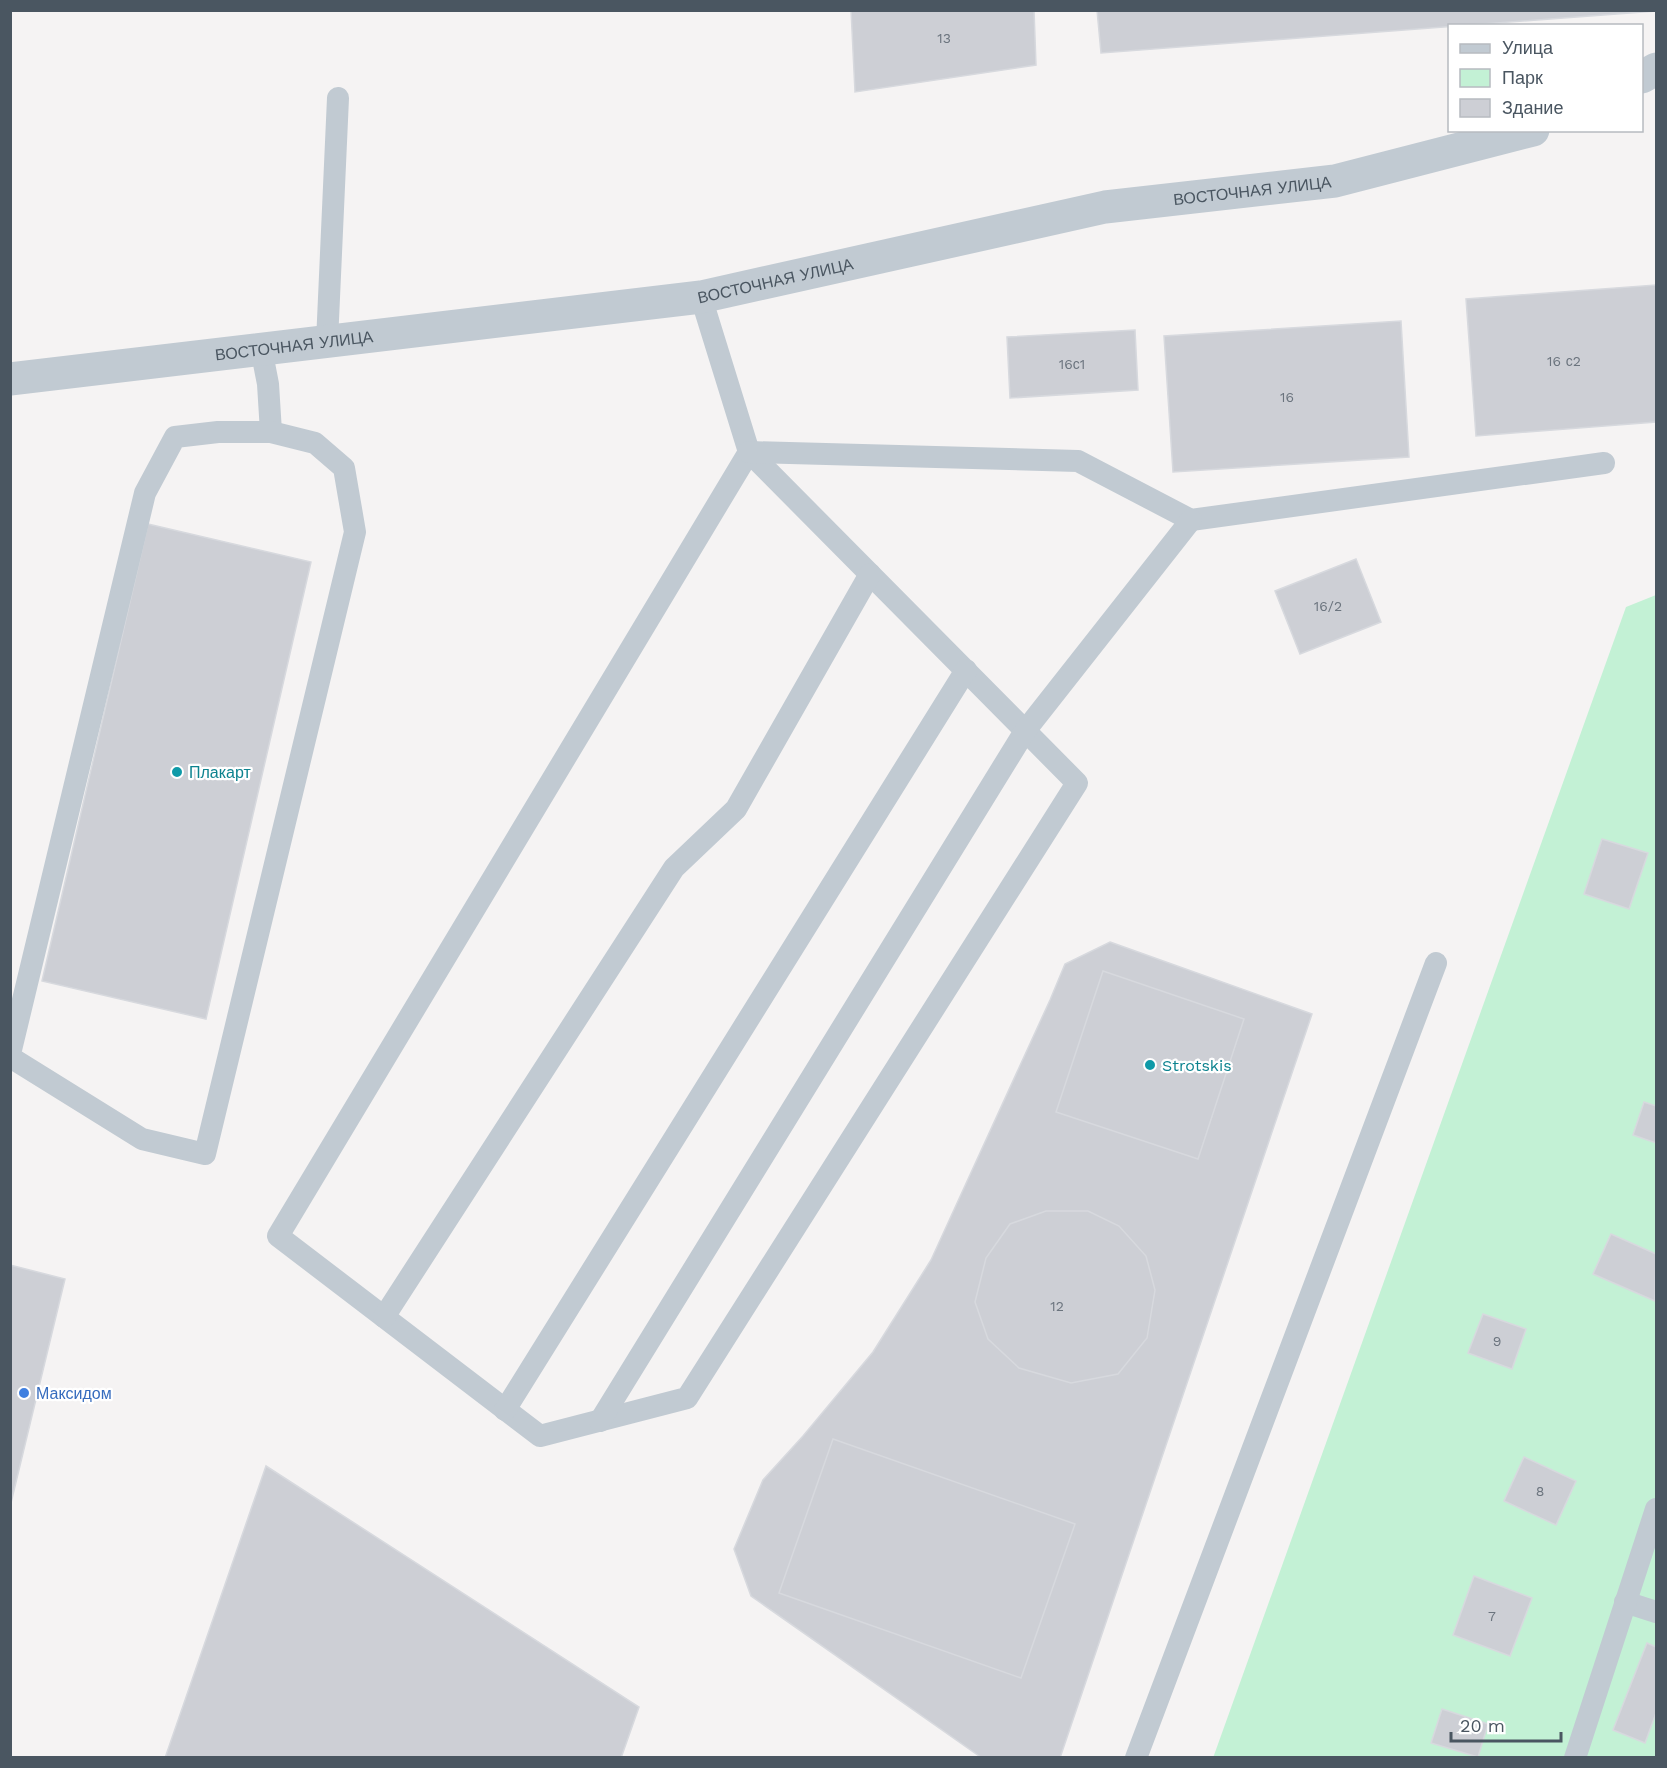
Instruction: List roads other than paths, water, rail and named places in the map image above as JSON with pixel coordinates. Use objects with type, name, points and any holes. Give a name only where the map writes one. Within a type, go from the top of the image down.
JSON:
[{"type":"street","name":"ВОСТОЧНАЯ УЛИЦА","points":[[10,379],[701,297],[1105,207],[1335,181],[1525,132]]},
{"type":"lane","points":[[327,342],[338,98]]},
{"type":"lane","points":[[701,297],[749,452],[1077,783],[687,1398],[540,1436],[278,1236],[749,452]]},
{"type":"lane","points":[[261,348],[268,384],[271,432]]},
{"type":"lane","points":[[218,432],[271,432],[315,442],[344,468],[355,532],[205,1154],[142,1139],[10,1055],[145,493],[175,437],[218,432]]},
{"type":"lane","points":[[749,452],[1078,461],[1191,520],[1604,463]]},
{"type":"lane","points":[[600,1421],[1025,731],[1191,520]]},
{"type":"lane","points":[[384,1317],[674,868],[736,809],[870,574]]},
{"type":"lane","points":[[506,1410],[966,670]]},
{"type":"lane","points":[[1136,1758],[1436,963]]},
{"type":"lane","points":[[1575,1758],[1656,1509]]},
{"type":"lane","points":[[1625,1602],[1656,1612]]},
{"type":"place","name":"Плакарт","points":[[177,772]]},
{"type":"place","name":"Strotskis","points":[[1150,1065]]},
{"type":"place","name":"Максидом","points":[[24,1393]]}]
